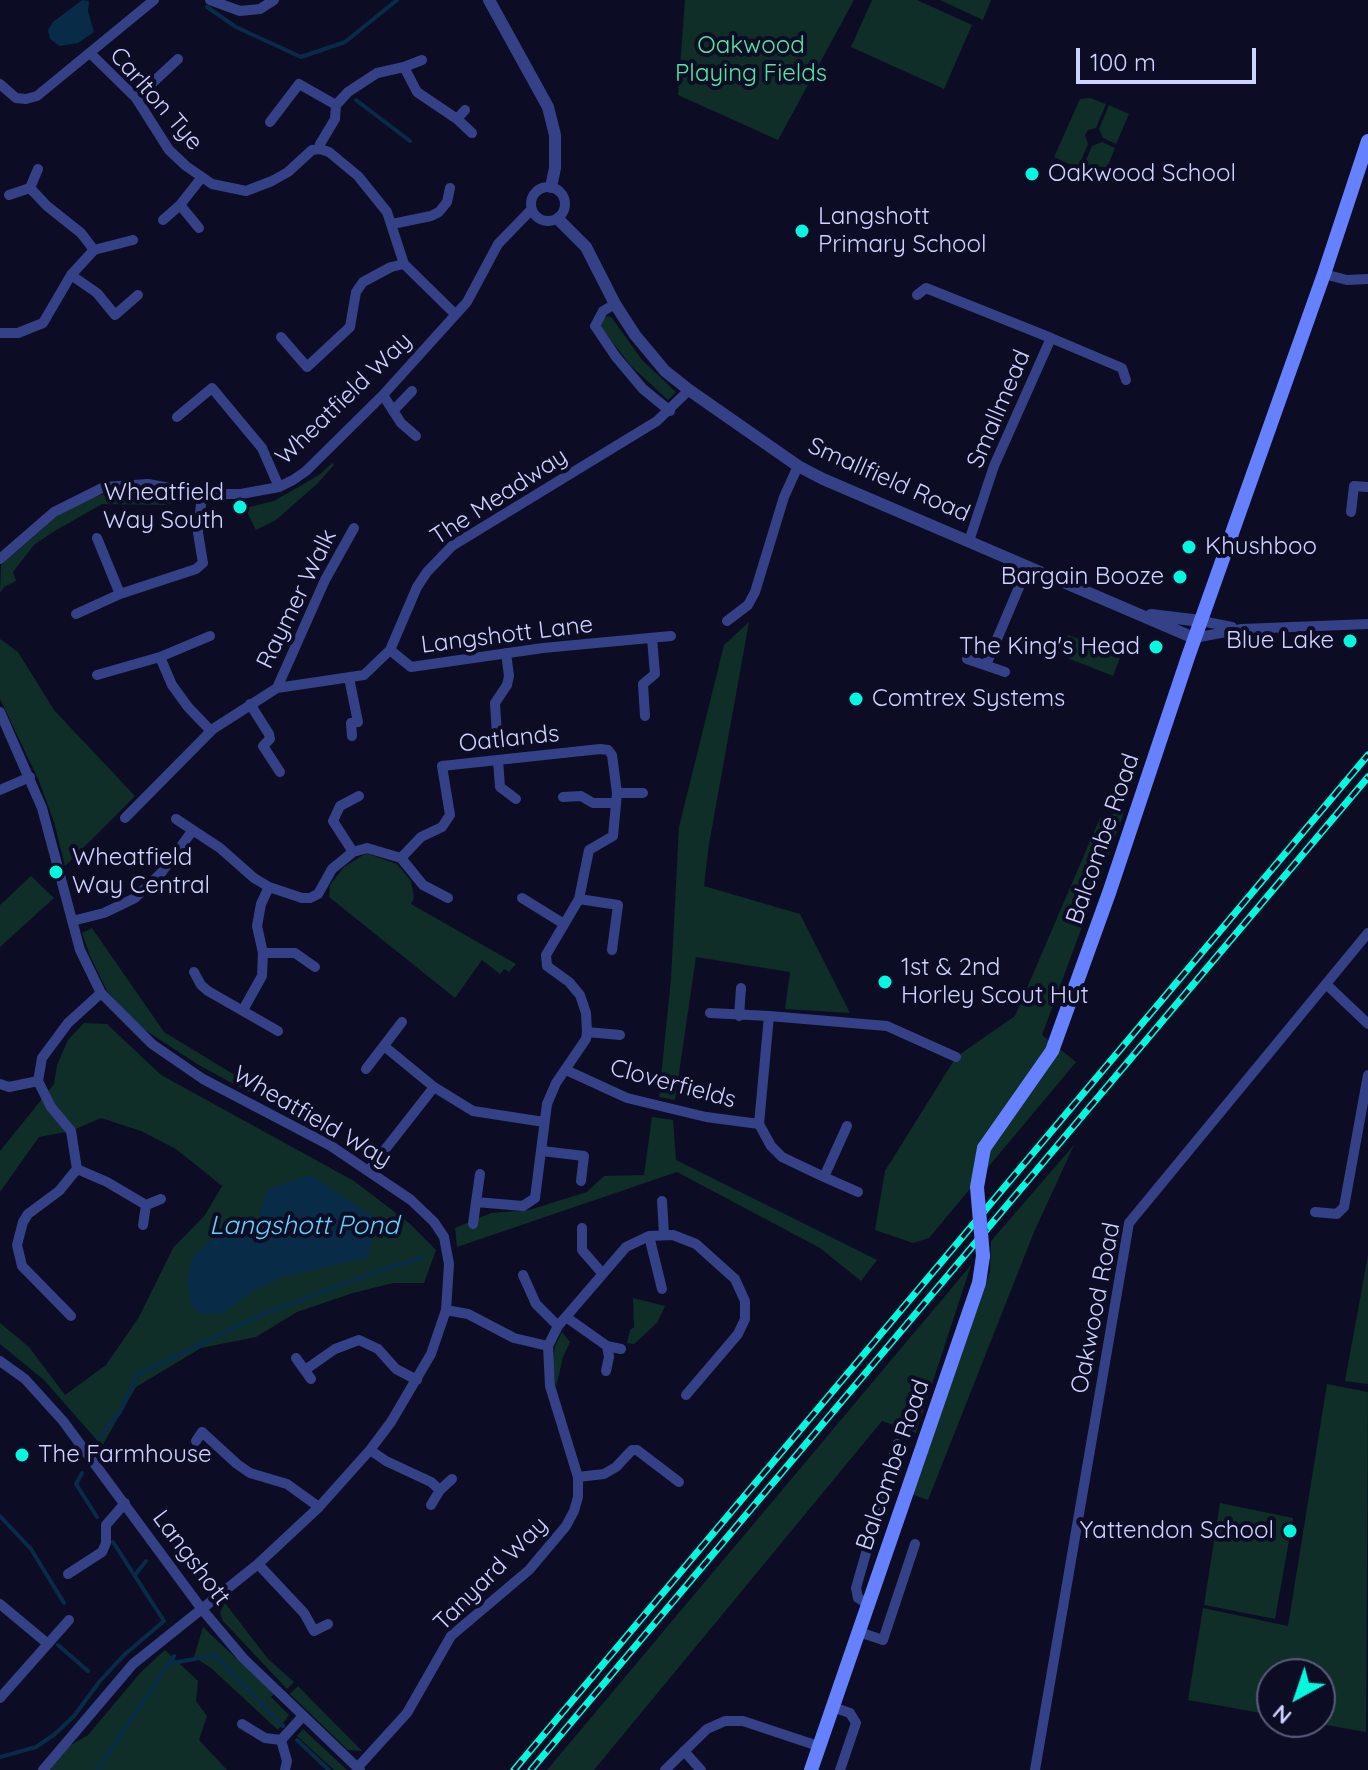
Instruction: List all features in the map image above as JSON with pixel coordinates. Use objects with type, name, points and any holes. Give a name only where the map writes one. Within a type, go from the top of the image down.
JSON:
[{"type":"main road","name":"Balcombe Road","points":[[811,1770],[979,1283],[983,1256],[977,1187],[984,1148],[1052,1051],[1368,141]]},
{"type":"street","points":[[91,54],[154,0]]},
{"type":"street","points":[[210,0],[240,11],[260,9],[274,0]]},
{"type":"street","points":[[489,0],[548,107],[555,135],[555,168],[551,187]]},
{"type":"street","name":"Carlton Tye","points":[[0,84],[16,98],[37,96],[91,54],[136,98],[169,150],[212,184],[246,191],[288,172],[312,150],[320,149]]},
{"type":"street","points":[[136,98],[178,59]]},
{"type":"street","points":[[422,60],[388,69],[362,81],[336,105],[335,119],[320,149],[329,152],[358,176],[387,212],[404,264],[455,314]]},
{"type":"street","points":[[404,67],[417,92],[472,133]]},
{"type":"street","points":[[270,122],[299,84],[336,105]]},
{"type":"street","points":[[457,119],[465,110]]},
{"type":"street","points":[[9,195],[30,188],[38,169]]},
{"type":"street","points":[[163,220],[180,205],[202,177]]},
{"type":"street","points":[[551,187],[561,193],[565,203],[558,219],[552,221],[539,220],[531,210],[534,194],[541,188],[551,187]]},
{"type":"street","points":[[30,188],[81,233],[94,250]]},
{"type":"street","points":[[392,224],[439,212],[447,202],[450,188]]},
{"type":"street","points":[[180,205],[199,228]]},
{"type":"street","name":"Wheatfield Way","points":[[2,551],[54,512],[104,487],[148,484],[202,494],[241,494],[279,487],[306,471],[383,395],[455,314],[477,284],[498,244],[531,210]]},
{"type":"street","name":"Smallfield Road","points":[[558,219],[592,255],[615,304],[656,361],[689,390],[798,466],[1194,638]]},
{"type":"street","points":[[0,333],[18,333],[43,323],[71,275],[94,250],[133,240]]},
{"type":"street","points":[[281,337],[307,367],[350,327],[356,292],[363,282],[391,267],[404,264]]},
{"type":"street","points":[[1324,274],[1347,280],[1368,279]]},
{"type":"street","points":[[71,275],[97,293],[115,315],[138,295]]},
{"type":"street","name":"Smallmead","points":[[921,291],[1051,338],[1122,368],[1126,380]]},
{"type":"street","points":[[615,304],[603,311],[595,326],[643,389],[670,411]]},
{"type":"street","name":"Smallmead","points":[[969,541],[994,466],[1051,338]]},
{"type":"street","points":[[177,417],[212,388],[262,448],[279,487]]},
{"type":"street","name":"The Meadway","points":[[390,650],[417,587],[452,546],[670,411],[689,390]]},
{"type":"street","points":[[393,411],[412,391]]},
{"type":"street","points":[[383,395],[401,423],[416,436]]},
{"type":"street","points":[[727,621],[748,605],[755,592],[784,497],[798,466]]},
{"type":"street","points":[[1351,512],[1354,486],[1368,487]]},
{"type":"street","points":[[76,614],[120,594],[196,569],[203,563],[198,533],[202,494]]},
{"type":"street","name":"Raymer Walk","points":[[277,688],[325,580],[354,528]]},
{"type":"street","points":[[97,538],[120,594]]},
{"type":"street","points":[[986,665],[1028,566]]},
{"type":"street","points":[[1143,615],[1242,629]]},
{"type":"street","points":[[1194,638],[1242,629],[1368,624]]},
{"type":"street","points":[[97,675],[160,657],[210,636]]},
{"type":"street","name":"Langshott Lane","points":[[125,818],[211,731],[250,704],[277,688],[364,675],[390,650],[411,667],[506,653],[671,636]]},
{"type":"street","points":[[645,716],[643,684],[655,674],[652,638]]},
{"type":"street","points":[[497,735],[495,703],[509,676],[506,653]]},
{"type":"street","points":[[160,657],[172,685],[211,731]]},
{"type":"street","points":[[967,659],[1005,672]]},
{"type":"street","points":[[349,678],[358,722],[351,723],[352,736]]},
{"type":"street","points":[[250,704],[269,734],[270,739],[263,746],[280,772]]},
{"type":"street","name":"Wheatfield Way","points":[[0,712],[42,808],[80,950],[101,993],[152,1044],[203,1079],[331,1146],[411,1200],[434,1222],[444,1237],[449,1264],[446,1310],[431,1354],[370,1450],[319,1507],[258,1564],[133,1664],[57,1753]]},
{"type":"street","name":"Oatlands","points":[[401,858],[421,837],[442,827],[450,815],[442,766],[608,750],[612,755],[616,798]]},
{"type":"street","points":[[498,760],[500,787],[516,799]]},
{"type":"street","points":[[0,790],[30,777]]},
{"type":"street","points":[[563,797],[581,796],[593,803],[643,793]]},
{"type":"street","points":[[353,852],[333,821],[340,806],[359,796]]},
{"type":"street","points":[[476,1202],[523,1206],[531,1204],[535,1198],[544,1122],[551,1093],[586,1039],[587,1032],[586,1013],[580,995],[545,962],[546,955],[579,899],[589,850],[613,836],[616,798]]},
{"type":"street","points":[[176,819],[220,848],[242,869],[269,887],[310,898],[318,894],[332,869],[353,852],[367,848],[401,858],[423,885],[448,898]]},
{"type":"street","points":[[72,921],[104,913],[135,898],[161,873],[193,830]]},
{"type":"street","points":[[243,1010],[262,976],[263,953],[257,926],[261,904],[269,887]]},
{"type":"street","points":[[522,898],[564,924]]},
{"type":"street","points":[[579,899],[618,905],[612,950]]},
{"type":"street","name":"Oakwood Road","points":[[1035,1770],[1127,1229],[1154,1190],[1368,933]]},
{"type":"street","points":[[263,953],[300,955],[315,967]]},
{"type":"street","points":[[194,972],[208,991],[278,1031]]},
{"type":"street","points":[[1326,984],[1368,1024]]},
{"type":"street","points":[[739,1016],[741,988]]},
{"type":"street","points":[[71,1316],[22,1266],[17,1245],[28,1214],[59,1191],[77,1169],[71,1131],[51,1107],[38,1081],[42,1058],[68,1023],[101,993]]},
{"type":"street","points":[[710,1013],[887,1026],[956,1057]]},
{"type":"street","name":"Cloverfields","points":[[566,1070],[627,1098],[706,1117],[759,1124],[769,1016]]},
{"type":"street","points":[[366,1069],[402,1022]]},
{"type":"street","points":[[587,1032],[620,1035]]},
{"type":"street","points":[[384,1046],[434,1087],[473,1111],[544,1122]]},
{"type":"street","points":[[1315,1212],[1337,1214],[1344,1207],[1368,1075]]},
{"type":"street","points":[[0,1084],[9,1087],[38,1081]]},
{"type":"street","points":[[369,1170],[434,1087]]},
{"type":"street","points":[[759,1124],[771,1146],[782,1157],[858,1192]]},
{"type":"street","points":[[824,1177],[847,1126]]},
{"type":"street","points":[[542,1151],[584,1156],[581,1181]]},
{"type":"street","points":[[77,1169],[146,1205]]},
{"type":"street","points":[[473,1224],[480,1174]]},
{"type":"street","points":[[146,1205],[161,1199]]},
{"type":"street","points":[[662,1201],[664,1234]]},
{"type":"street","points":[[143,1225],[146,1205]]},
{"type":"street","points":[[582,1228],[582,1250],[602,1273]]},
{"type":"street","name":"Tanyard Way","points":[[359,1769],[407,1713],[451,1636],[529,1570],[566,1526],[578,1497],[578,1477],[550,1386],[548,1346],[562,1322],[602,1273],[626,1247],[649,1236],[664,1234],[696,1244],[735,1279],[745,1301],[745,1319],[738,1334],[686,1395]]},
{"type":"street","points":[[649,1236],[662,1289]]},
{"type":"street","points":[[523,1275],[536,1304],[607,1346],[621,1349]]},
{"type":"street","points":[[446,1310],[468,1314],[514,1338],[548,1346]]},
{"type":"street","points":[[296,1358],[308,1374],[335,1349],[359,1340],[378,1349],[396,1369],[417,1380]]},
{"type":"street","points":[[606,1371],[607,1346]]},
{"type":"street","name":"Langshott","points":[[0,1361],[25,1379],[55,1411],[201,1608],[243,1658],[359,1769]]},
{"type":"street","points":[[201,1433],[250,1473],[287,1484],[319,1507]]},
{"type":"street","points":[[868,1604],[858,1598],[856,1588],[897,1444]]},
{"type":"street","points":[[370,1450],[431,1482],[440,1490]]},
{"type":"street","points":[[578,1477],[604,1474],[616,1467],[632,1450],[637,1450],[679,1482]]},
{"type":"street","points":[[431,1505],[440,1490],[452,1479]]},
{"type":"street","points":[[68,1574],[102,1552],[106,1543],[106,1525],[125,1503]]},
{"type":"street","points":[[859,1632],[883,1640],[915,1544]]},
{"type":"street","points":[[258,1564],[293,1599],[314,1631],[328,1624]]},
{"type":"street","points":[[1,1607],[48,1644]]},
{"type":"street","points":[[0,1698],[69,1620]]},
{"type":"street","points":[[832,1707],[850,1713],[856,1723],[840,1770]]},
{"type":"street","points":[[281,1740],[303,1716]]},
{"type":"street","points":[[665,1770],[707,1729],[725,1721],[733,1720],[818,1746]]},
{"type":"street","points":[[242,1724],[265,1738],[281,1740]]},
{"type":"street","points":[[281,1740],[287,1761],[285,1770]]},
{"type":"street","points":[[684,1751],[701,1770]]},
{"type":"street","points":[[33,1770],[57,1753]]},
{"type":"street","points":[[43,1770],[57,1753]]},
{"type":"green space","name":"Oakwood Playing Fields","points":[[685,0],[854,0],[778,140],[678,95]]},
{"type":"green space","points":[[872,0],[917,0],[972,25],[944,89],[851,47]]},
{"type":"green space","points":[[940,0],[991,0],[983,20]]},
{"type":"green space","points":[[1090,98],[1106,104],[1096,128],[1088,130],[1085,135],[1088,144],[1078,168],[1054,157],[1080,99]]},
{"type":"green space","points":[[1109,105],[1129,114],[1116,144],[1103,138],[1099,129]]},
{"type":"green space","points":[[1102,142],[1115,148],[1103,178],[1082,169],[1092,146]]},
{"type":"green space","points":[[608,316],[642,360],[676,392],[668,400],[631,366],[600,326]]},
{"type":"green space","points":[[332,463],[334,465],[318,483],[276,520],[256,530],[245,508],[274,501],[319,475]]},
{"type":"green space","points":[[105,494],[176,495],[179,502],[163,505],[102,504],[53,532],[34,545],[13,572],[16,581],[0,593],[1,565],[57,516],[87,499]]},
{"type":"green space","points":[[749,622],[704,886],[800,914],[850,1013],[785,1009],[790,972],[696,957],[675,1100],[659,1097],[671,979],[679,827],[724,645]]},
{"type":"green space","points":[[1068,635],[1121,655],[1113,676],[1060,655]]},
{"type":"green space","points":[[0,639],[18,652],[54,710],[135,796],[65,866],[39,781],[0,699]]},
{"type":"green space","points":[[1125,810],[1042,1035],[1076,1062],[929,1238],[913,1243],[875,1230],[885,1171],[956,1057],[1015,1016],[1100,818]]},
{"type":"green space","points":[[366,853],[397,864],[411,881],[414,898],[411,904],[516,964],[509,972],[504,969],[500,974],[482,960],[455,998],[329,897],[330,885],[344,867]]},
{"type":"green space","points":[[31,876],[54,898],[0,947],[0,905]]},
{"type":"green space","points":[[92,928],[164,1032],[289,1108],[287,1113],[197,1064],[139,1026],[107,991],[90,956],[82,933]]},
{"type":"green space","points":[[84,1023],[107,1024],[161,1075],[354,1181],[409,1223],[436,1250],[424,1283],[393,1283],[353,1293],[297,1312],[256,1337],[201,1348],[136,1387],[102,1446],[44,1380],[0,1344],[0,1323],[29,1347],[65,1395],[106,1365],[139,1317],[173,1248],[205,1215],[222,1186],[176,1149],[141,1131],[101,1118],[71,1131],[39,1137],[0,1192],[0,1151],[54,1084],[57,1065],[68,1040]]},
{"type":"green space","points":[[652,1117],[673,1120],[676,1160],[877,1260],[861,1281],[820,1248],[677,1172],[457,1247],[455,1228],[491,1213],[529,1210],[587,1192],[604,1176],[644,1175]]},
{"type":"green space","points":[[1074,1145],[1034,1232],[928,1500],[911,1494],[990,1272],[991,1241]]},
{"type":"green space","points":[[1368,1255],[1368,1384],[1345,1381]]},
{"type":"green space","points":[[971,1265],[916,1433],[882,1421],[594,1770],[547,1770]]},
{"type":"green space","points":[[633,1298],[665,1306],[657,1323],[634,1344],[627,1343],[630,1330],[634,1327]]},
{"type":"green space","points":[[562,1332],[570,1342],[556,1387],[553,1361],[555,1346]]},
{"type":"green space","points":[[1327,1384],[1368,1392],[1366,1732],[1336,1727],[1336,1658],[1256,1658],[1256,1712],[1188,1700],[1203,1608],[1288,1626]]},
{"type":"green space","points":[[1220,1503],[1293,1518],[1275,1619],[1204,1605]]},
{"type":"green space","points":[[225,1603],[268,1659],[294,1682],[287,1689],[223,1621],[220,1612]]},
{"type":"green space","points":[[203,1627],[274,1694],[271,1697],[289,1715],[278,1730],[211,1668],[194,1657]]},
{"type":"green space","points":[[165,1650],[198,1681],[196,1701],[207,1716],[199,1740],[227,1770],[47,1770],[57,1753],[88,1735],[141,1672]]},
{"type":"green space","points":[[298,1686],[362,1751],[348,1750],[290,1694]]},
{"type":"green space","points":[[303,1729],[347,1770],[334,1770],[297,1736]]},
{"type":"water","points":[[82,0],[89,1],[88,11],[94,32],[78,43],[60,46],[50,39],[48,30],[53,22]]},
{"type":"water","name":"Langshott Pond","points":[[310,1175],[378,1219],[367,1258],[282,1277],[252,1292],[223,1313],[201,1314],[191,1305],[187,1280],[192,1258],[227,1225],[255,1228],[268,1189]]},
{"type":"waterway","points":[[207,7],[236,27],[301,57],[345,42],[397,0]]},
{"type":"waterway","points":[[356,100],[410,141]]},
{"type":"waterway","points":[[99,1438],[120,1412],[137,1375],[261,1315],[422,1258]]},
{"type":"waterway","points":[[82,1473],[76,1484],[97,1517]]},
{"type":"waterway","points":[[0,1516],[31,1549],[64,1603]]},
{"type":"waterway","points":[[168,1533],[200,1575]]},
{"type":"waterway","points":[[0,1757],[36,1747],[55,1734],[74,1716],[124,1655],[164,1621],[113,1542]]},
{"type":"waterway","points":[[135,1575],[146,1561]]},
{"type":"waterway","points":[[58,1645],[88,1671]]},
{"type":"waterway","points":[[168,1664],[215,1655],[283,1726]]},
{"type":"waterway","points":[[97,1770],[174,1656]]},
{"type":"waterway","points":[[297,1740],[329,1770]]},
{"type":"railway","points":[[514,1770],[1368,755]]},
{"type":"railway","points":[[531,1770],[1368,777]]},
{"type":"place","name":"Oakwood School","points":[[1032,174]]},
{"type":"place","name":"Langshott Primary School","points":[[802,231]]},
{"type":"place","name":"Wheatfield Way South","points":[[240,507]]},
{"type":"place","name":"Khushboo","points":[[1189,547]]},
{"type":"place","name":"Bargain Booze","points":[[1180,577]]},
{"type":"place","name":"Blue Lake","points":[[1350,641]]},
{"type":"place","name":"The King's Head","points":[[1156,647]]},
{"type":"place","name":"Comtrex Systems","points":[[856,699]]},
{"type":"place","name":"Wheatfield Way Central","points":[[56,872]]},
{"type":"place","name":"1st & 2nd Horley Scout Hut","points":[[885,982]]},
{"type":"place","name":"The Farmhouse","points":[[22,1455]]},
{"type":"place","name":"Yattendon School","points":[[1290,1531]]}]
